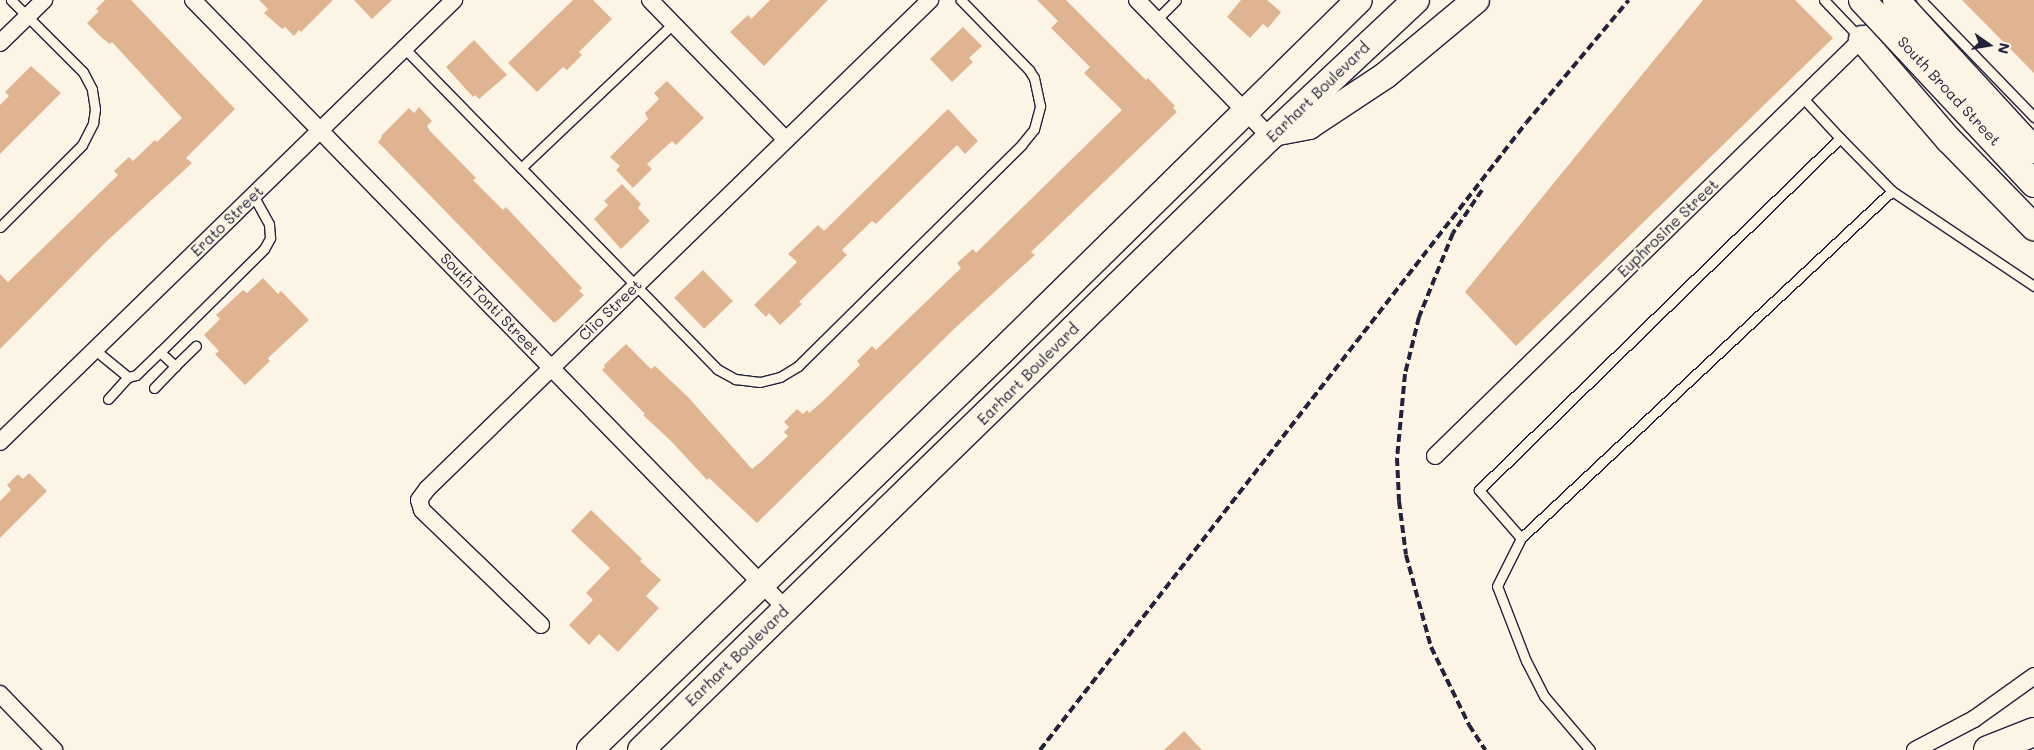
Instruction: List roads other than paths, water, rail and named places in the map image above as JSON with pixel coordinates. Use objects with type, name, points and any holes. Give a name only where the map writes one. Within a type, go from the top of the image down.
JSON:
[{"type":"highway","points":[[1988,750],[2034,732]]},
{"type":"main road","points":[[590,750],[1000,353],[1359,0]]},
{"type":"main road","name":"Earhart Boulevard","points":[[641,750],[1274,134],[1416,0]]},
{"type":"main road","points":[[1274,134],[1310,126],[1386,74],[1476,0]]},
{"type":"main road","name":"South Broad Street","points":[[1862,0],[2034,184]]},
{"type":"main road","name":"South Broad Street","points":[[1892,2],[2034,150]]},
{"type":"main road","points":[[1862,40],[1949,140],[2034,227]]},
{"type":"main road","points":[[1000,353],[1023,378]]},
{"type":"street","points":[[0,43],[44,0]]},
{"type":"street","name":"South Tonti Street","points":[[193,0],[786,609]]},
{"type":"street","name":"Erato Street","points":[[0,442],[454,0]]},
{"type":"street","points":[[650,0],[786,140]]},
{"type":"street","name":"Clio Street","points":[[541,626],[422,510],[419,500],[427,489],[930,0]]},
{"type":"street","points":[[1137,0],[1245,111],[1274,134]]},
{"type":"street","points":[[1892,2],[2034,167]]},
{"type":"street","name":"Euphrosine Street","points":[[1436,456],[1862,40],[1892,2]]},
{"type":"street","points":[[1915,750],[1974,719],[2034,676]]},
{"type":"street","points":[[0,694],[54,750]]},
{"type":"lane","points":[[0,227],[82,146],[90,133],[95,114],[93,94],[86,76],[12,0]]},
{"type":"lane","points":[[404,48],[717,369],[745,381],[760,382],[780,377],[798,366],[1022,144],[1036,124],[1040,101],[1034,78],[1029,70],[961,0]]},
{"type":"lane","points":[[1156,20],[1176,0]]},
{"type":"lane","points":[[1824,0],[1862,40]]},
{"type":"lane","points":[[1921,0],[2034,117]]},
{"type":"lane","points":[[521,168],[673,24]]},
{"type":"lane","points":[[1802,97],[1892,191],[2034,286]]},
{"type":"lane","points":[[1522,538],[1479,490],[1840,138]]},
{"type":"lane","points":[[1590,750],[1544,696],[1526,662],[1497,586],[1522,538],[1892,191]]},
{"type":"lane","points":[[108,399],[128,377],[136,375],[160,352],[264,249],[270,238],[269,224],[253,195]]},
{"type":"lane","points":[[154,388],[196,346]]},
{"type":"lane","points":[[95,350],[128,377]]},
{"type":"lane","points":[[160,352],[175,366]]},
{"type":"railway","points":[[1040,750],[1526,123],[1629,0]]},
{"type":"railway","points":[[1482,190],[1453,233],[1419,317],[1405,374],[1397,458],[1399,501],[1406,555],[1431,647],[1469,725],[1485,750]]}]
